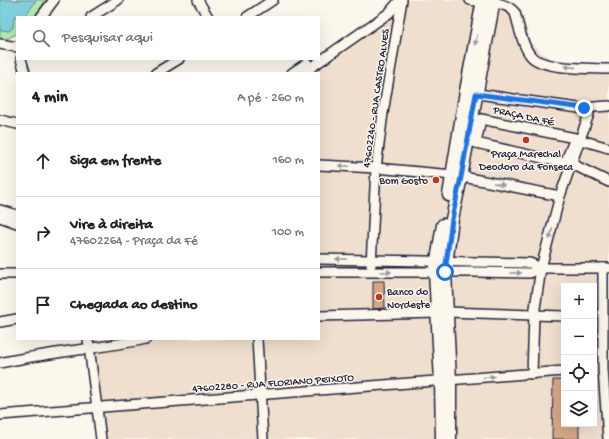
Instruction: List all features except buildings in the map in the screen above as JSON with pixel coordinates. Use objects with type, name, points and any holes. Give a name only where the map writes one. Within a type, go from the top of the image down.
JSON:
[{"type":"main road","points":[[442,439],[446,419],[446,381],[440,266],[487,1]]},
{"type":"main road","points":[[446,419],[450,439]]},
{"type":"street","points":[[42,16],[54,0]]},
{"type":"street","points":[[93,16],[118,0]]},
{"type":"street","points":[[198,0],[207,16]]},
{"type":"street","points":[[249,16],[274,0]]},
{"type":"street","points":[[320,54],[400,0]]},
{"type":"street","points":[[304,72],[389,13],[400,0]]},
{"type":"street","name":"47602240 - RUA CASTRO ALVES","points":[[370,272],[376,168],[382,114],[400,0]]},
{"type":"street","points":[[470,0],[487,1],[512,8],[527,50],[530,56],[537,61],[553,66],[609,69]]},
{"type":"street","points":[[0,44],[16,47]]},
{"type":"street","points":[[21,60],[25,72]]},
{"type":"street","points":[[158,72],[177,60]]},
{"type":"street","points":[[294,72],[312,60]]},
{"type":"street","points":[[471,93],[586,109],[594,106],[609,106]]},
{"type":"street","points":[[532,374],[534,315],[542,268],[560,196],[572,164],[577,141],[589,114],[586,109]]},
{"type":"street","name":"PRAÇA DA FÉ","points":[[481,119],[575,138],[577,141],[566,163],[476,143],[481,119]]},
{"type":"street","points":[[0,120],[16,124]]},
{"type":"street","points":[[577,141],[609,148]]},
{"type":"street","points":[[572,164],[609,182]]},
{"type":"street","points":[[320,165],[376,168],[457,176],[560,196]]},
{"type":"street","points":[[0,210],[16,215]]},
{"type":"street","points":[[0,217],[16,222]]},
{"type":"street","points":[[320,259],[371,260],[440,266],[476,272],[530,273],[542,268],[606,268],[598,318],[606,345],[602,369],[608,439]]},
{"type":"street","points":[[320,272],[370,272],[440,266]]},
{"type":"street","points":[[0,274],[16,274]]},
{"type":"street","points":[[320,316],[442,312],[561,316]]},
{"type":"street","points":[[0,322],[16,319]]},
{"type":"street","points":[[87,340],[100,439]]},
{"type":"street","points":[[0,363],[140,340]]},
{"type":"street","points":[[257,340],[263,439]]},
{"type":"street","name":"47602280 - RUA FLORIANO PEIXOTO","points":[[0,415],[561,372]]},
{"type":"shaded area","points":[[400,0],[470,0],[521,8],[531,43],[554,63],[609,63],[609,439],[101,439],[88,340],[320,340],[320,72],[304,72]]},
{"type":"green space","points":[[0,0],[46,0],[35,16],[16,16],[16,34],[0,41]]},
{"type":"water","points":[[0,0],[36,0],[25,15],[14,17],[13,28],[9,31],[0,30]]},
{"type":"place","name":"Praça Marechal Deodoro da Fonseca","points":[[526,140]]},
{"type":"place","name":"Bom Gosto","points":[[436,180]]},
{"type":"place","name":"Banco do Nordeste","points":[[379,297]]},
{"type":"route","points":[[445,272],[452,219],[476,94],[584,108]]}]
